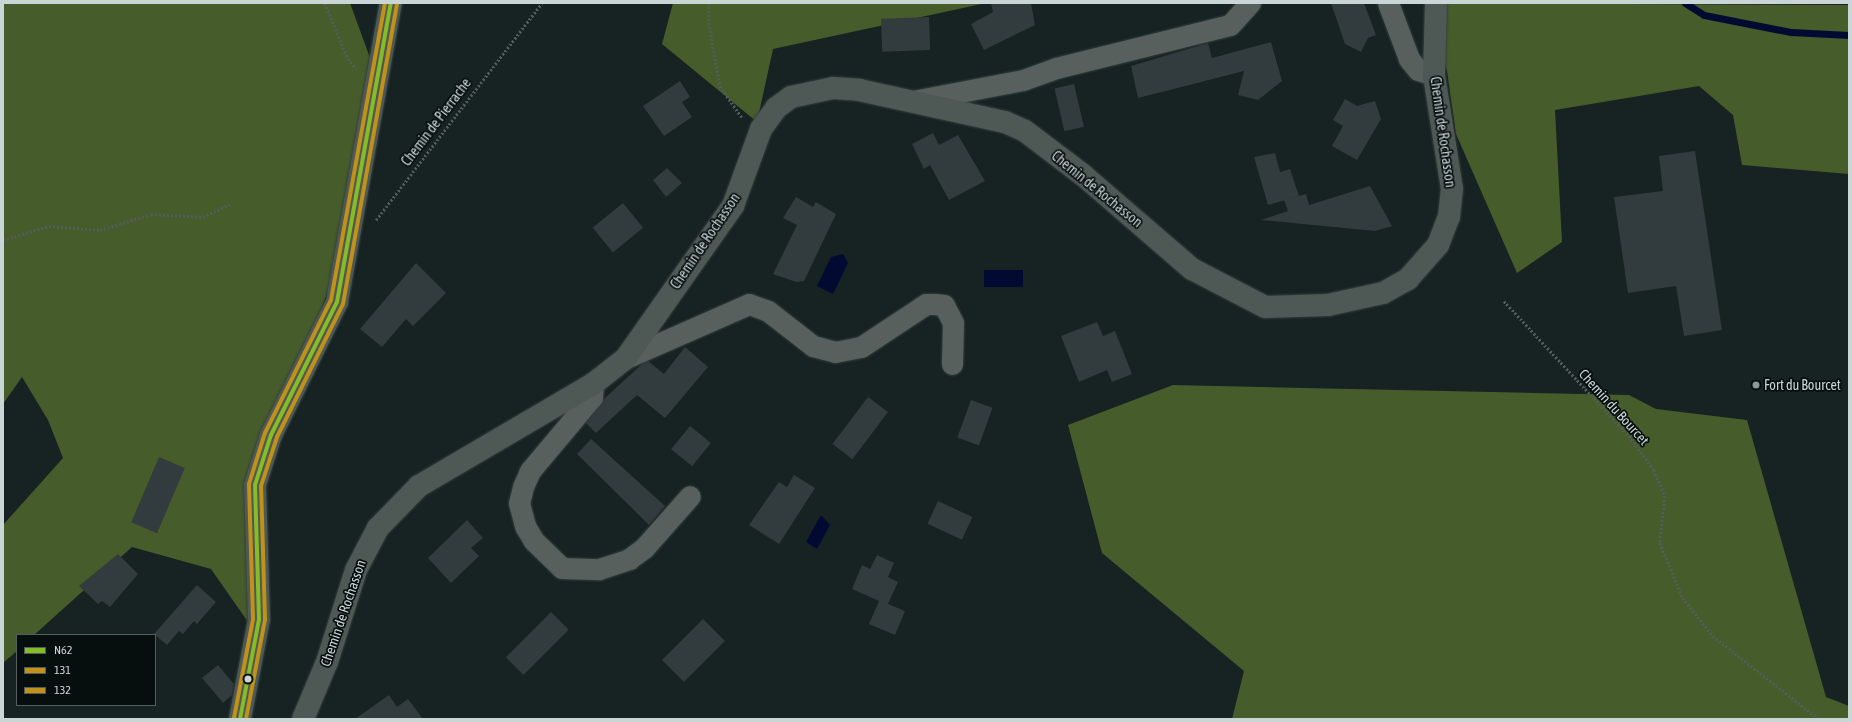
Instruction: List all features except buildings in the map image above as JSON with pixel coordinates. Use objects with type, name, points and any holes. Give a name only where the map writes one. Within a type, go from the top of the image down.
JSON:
[{"type":"street","points":[[240,719],[259,619],[255,485],[271,435],[336,302],[377,92],[391,3]]},
{"type":"street","points":[[913,101],[1023,80],[1056,68],[1230,25],[1250,3]]},
{"type":"street","points":[[1388,3],[1409,59],[1418,70],[1434,75]]},
{"type":"street","name":"Chemin de Rochasson","points":[[626,358],[733,206],[761,129],[776,108],[791,96],[810,91],[859,90],[1005,122],[1025,132],[1094,185],[1192,269],[1265,306],[1294,308],[1383,293],[1408,279],[1438,245],[1449,218],[1452,189],[1434,75],[1436,3]]},
{"type":"street","name":"Chemin de Rochasson","points":[[302,719],[328,662],[356,570],[382,524],[419,486],[593,384],[626,358],[749,304],[768,311],[813,346],[835,352],[861,348],[926,304],[934,304],[944,305],[953,323],[952,364]]},
{"type":"street","points":[[593,384],[592,397],[530,472],[523,487],[519,503],[525,526],[534,541],[562,568],[599,569],[629,559],[644,548],[690,496]]},
{"type":"path","points":[[325,3],[348,59],[377,92]]},
{"type":"path","name":"Chemin de Pierrache","points":[[374,224],[542,3]]},
{"type":"path","points":[[709,3],[709,23],[720,86],[746,122],[761,129]]},
{"type":"path","points":[[3,240],[49,226],[100,230],[151,214],[203,218],[229,205]]},
{"type":"path","name":"Chemin du Bourcet","points":[[1504,301],[1629,436],[1654,470],[1665,496],[1660,543],[1683,598],[1713,636],[1819,719]]},
{"type":"green space","points":[[3,3],[350,3],[373,66],[341,259],[262,456],[255,632],[211,569],[132,547],[35,634],[16,634],[16,652],[3,663],[3,525],[63,458],[48,420],[22,377],[3,404]]},
{"type":"green space","points":[[673,3],[986,3],[773,49],[757,122],[662,44]]},
{"type":"green space","points":[[1430,3],[1849,5],[1849,174],[1742,165],[1733,115],[1699,86],[1555,110],[1562,242],[1517,273],[1456,134],[1447,71]]},
{"type":"green space","points":[[1173,385],[1629,395],[1656,409],[1747,420],[1826,697],[1849,706],[1849,719],[1232,719],[1244,671],[1102,553],[1068,425]]},
{"type":"water","points":[[843,254],[848,263],[833,294],[817,286],[831,257]]},
{"type":"water","points":[[984,270],[1023,270],[1023,287],[984,287]]},
{"type":"water","points":[[821,515],[830,525],[817,549],[806,542]]},
{"type":"waterway","points":[[1685,3],[1704,15],[1791,32],[1849,35]]},
{"type":"transit line","name":"132","points":[[234,718],[253,619],[249,484],[265,433],[331,300],[385,3]]},
{"type":"transit line","name":"N62","points":[[240,719],[259,619],[255,485],[271,435],[337,302],[391,3]]},
{"type":"transit line","name":"131","points":[[246,719],[265,619],[261,486],[277,437],[343,304],[397,4]]},
{"type":"place","name":"Fort du Bourcet","points":[[1756,385]]}]
